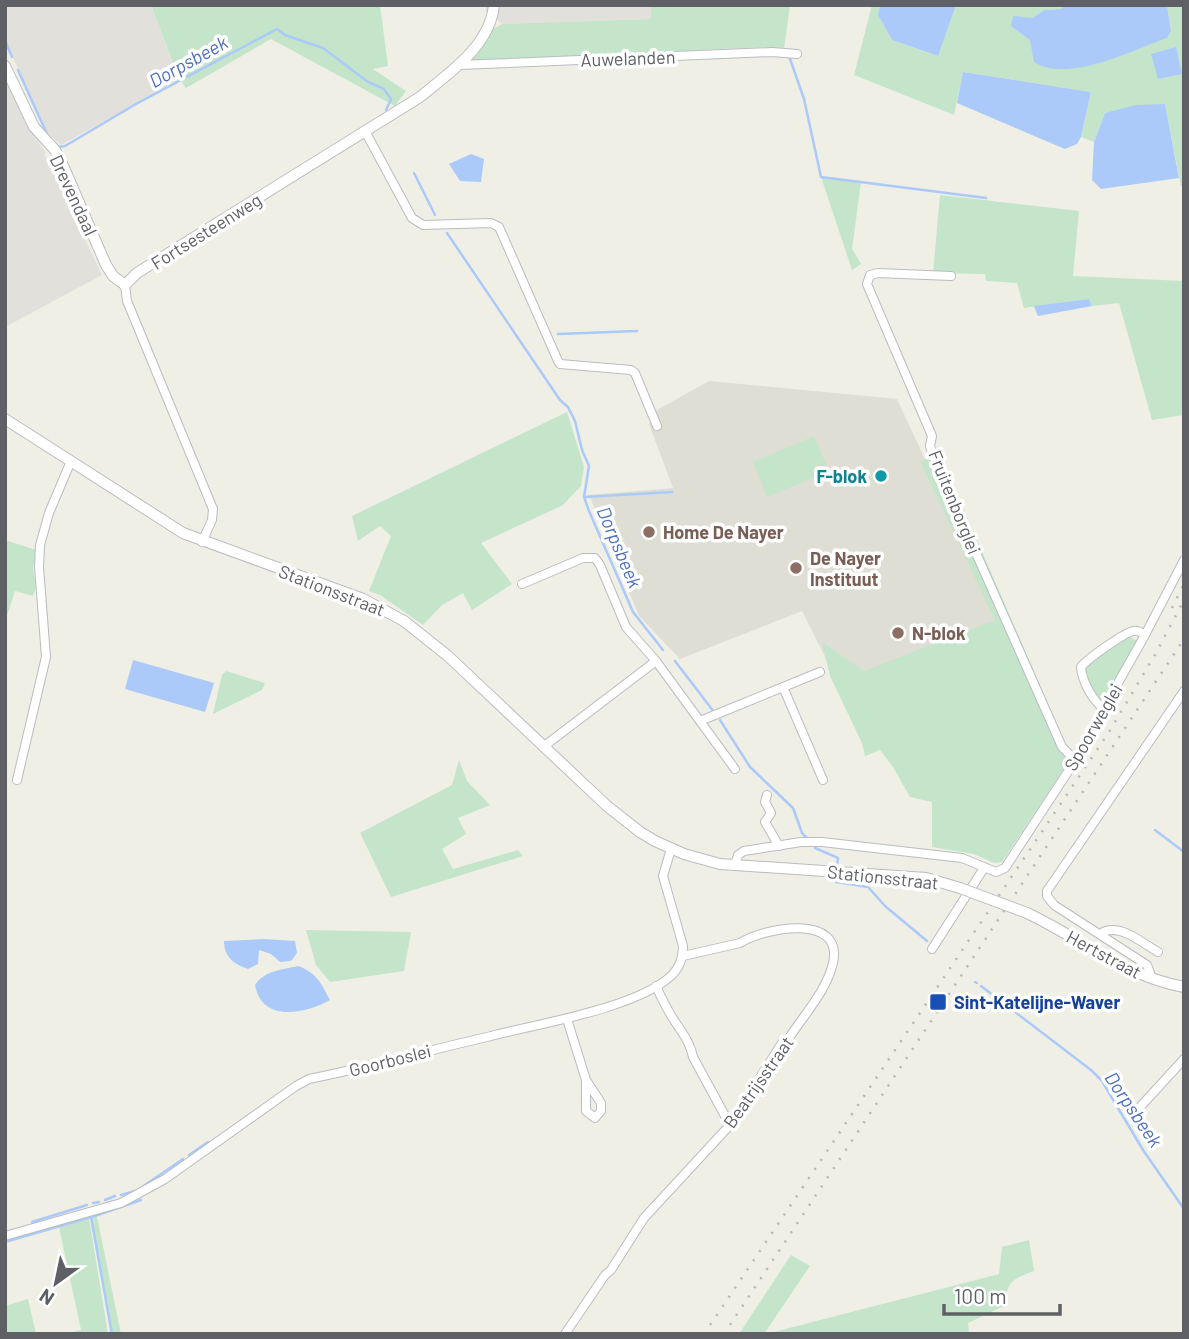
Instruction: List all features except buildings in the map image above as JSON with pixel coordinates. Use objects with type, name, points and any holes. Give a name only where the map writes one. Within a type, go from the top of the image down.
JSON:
[{"type":"street","name":"Fortsesteenweg","points":[[125,285],[137,273],[420,97],[459,65],[486,30],[494,5]]},
{"type":"street","name":"Auwelanden","points":[[459,65],[772,52],[797,54]]},
{"type":"street","name":"Drevendaal","points":[[5,65],[34,127],[55,150],[61,161],[107,265],[113,276],[125,285]]},
{"type":"street","points":[[365,131],[412,218],[423,225],[491,223],[499,227],[560,364],[631,370],[635,373],[656,426]]},
{"type":"street","name":"Fruitenborglei","points":[[951,276],[878,273],[870,275],[867,284],[932,436],[930,446],[933,456],[970,541],[1062,747],[1075,760]]},
{"type":"street","points":[[125,285],[127,301],[214,509],[202,542]]},
{"type":"street","name":"Stationsstraat","points":[[5,419],[159,520],[202,542],[387,610],[427,637],[628,824],[671,849],[710,862],[735,865],[926,878],[1027,913]]},
{"type":"street","points":[[17,780],[46,657],[39,567],[40,545],[49,513],[71,461]]},
{"type":"street","points":[[523,583],[532,582],[583,558],[595,558],[626,627],[656,661],[735,769]]},
{"type":"street","name":"Spoorweglei","points":[[984,868],[996,872],[1005,868],[1075,760],[1184,560]]},
{"type":"street","points":[[1104,709],[1089,690],[1081,667],[1099,651],[1132,632],[1139,631],[1145,635]]},
{"type":"street","points":[[543,747],[656,661]]},
{"type":"street","points":[[700,721],[820,672]]},
{"type":"street","points":[[783,687],[823,780]]},
{"type":"street","points":[[1149,978],[1147,965],[1054,905],[1047,896],[1047,891],[1184,691]]},
{"type":"street","points":[[767,795],[765,802],[771,813],[765,822],[779,846]]},
{"type":"street","name":"Stationsstraat","points":[[735,865],[738,855],[744,851],[822,842],[962,858],[984,868]]},
{"type":"street","points":[[671,849],[663,876],[683,946],[682,956]]},
{"type":"street","points":[[932,949],[984,868]]},
{"type":"street","name":"Hertstraat","points":[[1027,913],[1109,960],[1149,978],[1184,987]]},
{"type":"street","name":"Beatrijsstraat","points":[[565,1334],[644,1218],[730,1125],[782,1043],[789,1038],[824,985],[833,963],[832,948],[821,932],[802,927],[682,956]]},
{"type":"street","points":[[1100,934],[1115,929],[1158,952]]},
{"type":"street","name":"Goorboslei","points":[[5,1236],[121,1203],[165,1179],[309,1079],[567,1019],[625,1000],[671,976],[682,956]]},
{"type":"street","points":[[656,986],[730,1125]]},
{"type":"street","points":[[567,1019],[586,1080]]},
{"type":"street","points":[[1141,1106],[1184,1059]]},
{"type":"shaded area","points":[[5,5],[151,5],[179,80],[61,145],[47,132],[5,40]]},
{"type":"shaded area","points":[[486,5],[651,5],[651,19],[502,24],[486,11]]},
{"type":"shaded area","points":[[5,77],[29,128],[46,153],[44,154],[102,275],[5,327]]},
{"type":"shaded area","name":"De Nayer Instituut","points":[[709,381],[897,399],[955,524],[995,620],[871,748],[802,611],[680,659],[639,616],[589,495],[673,488],[649,424],[657,410]]},
{"type":"green space","points":[[151,5],[380,5],[388,66],[373,69],[406,91],[395,106],[271,39],[186,88],[178,76]]},
{"type":"green space","points":[[651,5],[790,5],[784,49],[764,47],[471,61],[491,30],[502,24],[651,19]]},
{"type":"green space","points":[[872,5],[880,5],[878,15],[892,40],[937,56],[956,5],[1065,5],[1061,9],[1044,10],[1032,18],[1171,31],[1167,5],[1184,5],[1184,185],[1181,186],[1165,104],[1105,113],[1094,142],[1081,137],[1091,92],[963,72],[954,115],[854,75]]},
{"type":"green space","points":[[821,177],[861,182],[852,249],[861,264],[852,270]]},
{"type":"green space","points":[[940,195],[1079,211],[1073,276],[1184,281],[1184,415],[1152,420],[1119,303],[1092,306],[1089,299],[1024,308],[1017,283],[986,281],[985,274],[933,273]]},
{"type":"green space","points":[[567,412],[584,467],[581,486],[563,505],[481,543],[512,584],[472,610],[463,593],[442,605],[423,625],[380,595],[369,591],[391,536],[380,526],[358,541],[352,516]]},
{"type":"green space","points":[[814,436],[829,471],[767,497],[753,462]]},
{"type":"green space","points":[[940,455],[1067,747],[1066,766],[1002,862],[994,863],[974,854],[932,847],[932,802],[910,797],[880,750],[865,756],[862,743],[830,676],[822,642],[864,671],[995,620],[920,461]]},
{"type":"green space","points":[[5,540],[36,550],[33,569],[36,587],[33,596],[15,591],[6,619]]},
{"type":"green space","points":[[1130,637],[1135,640],[1140,638],[1104,700],[1098,698],[1091,688],[1085,668],[1101,653]]},
{"type":"green space","points":[[226,671],[265,683],[262,690],[213,714],[222,675]]},
{"type":"green space","points":[[459,760],[467,781],[490,805],[458,818],[466,834],[442,849],[453,869],[518,850],[523,856],[391,897],[360,833],[452,785]]},
{"type":"green space","points":[[306,930],[411,932],[404,971],[330,982],[316,965]]},
{"type":"green space","points":[[97,1217],[121,1334],[113,1334],[91,1218]]},
{"type":"green space","points":[[89,1218],[108,1334],[64,1334],[81,1330],[59,1227]]},
{"type":"green space","points":[[1029,1240],[1034,1271],[1012,1282],[1004,1306],[968,1323],[969,1334],[766,1334],[999,1274],[1002,1247]]},
{"type":"green space","points":[[791,1255],[810,1266],[764,1334],[739,1334]]},
{"type":"green space","points":[[28,1299],[36,1334],[5,1334],[5,1306]]},
{"type":"water","points":[[880,5],[956,5],[938,56],[892,40],[878,15]]},
{"type":"water","points":[[1065,5],[1167,5],[1171,31],[1167,38],[1100,63],[1064,69],[1048,68],[1034,62],[1030,40],[1011,26],[1013,16],[1032,18],[1044,10],[1061,9]]},
{"type":"water","points":[[1176,47],[1182,74],[1158,79],[1151,54]]},
{"type":"water","points":[[963,72],[1091,92],[1077,144],[1065,149],[957,103]]},
{"type":"water","points":[[1165,104],[1179,178],[1101,189],[1092,180],[1094,142],[1105,113],[1136,105]]},
{"type":"water","points":[[471,154],[484,159],[481,182],[460,181],[449,164]]},
{"type":"water","points":[[1089,299],[1092,306],[1038,316],[1034,306]]},
{"type":"water","points":[[133,660],[214,683],[205,712],[125,689]]},
{"type":"water","points":[[224,941],[295,941],[297,953],[291,961],[280,962],[271,954],[259,950],[258,964],[248,969],[231,959],[224,947]]},
{"type":"water","points":[[298,966],[314,975],[330,1000],[309,1009],[286,1012],[266,1005],[259,997],[255,985],[259,980],[269,973]]},
{"type":"waterway","name":"Dorpsbeek","points":[[58,147],[65,146],[136,104],[277,29],[285,35],[323,48],[368,82],[384,89],[391,99],[386,110]]},
{"type":"waterway","name":"Dorpsbeek","points":[[6,43],[12,57]]},
{"type":"waterway","points":[[789,56],[804,99],[821,177],[986,198]]},
{"type":"waterway","name":"Dorpsbeek","points":[[18,70],[47,134]]},
{"type":"waterway","name":"Dorpsbeek","points":[[414,173],[435,215]]},
{"type":"waterway","name":"Dorpsbeek","points":[[447,233],[560,400],[568,407],[589,466],[584,497],[589,511],[633,612],[663,650]]},
{"type":"waterway","points":[[558,334],[637,331]]},
{"type":"waterway","points":[[584,497],[672,492]]},
{"type":"waterway","name":"Dorpsbeek","points":[[675,661],[714,712]]},
{"type":"waterway","name":"Dorpsbeek","points":[[720,720],[750,767],[793,808],[802,833],[807,838]]},
{"type":"waterway","points":[[1155,830],[1184,852]]},
{"type":"waterway","name":"Dorpsbeek","points":[[815,848],[838,858],[837,865]]},
{"type":"waterway","name":"Dorpsbeek","points":[[837,879],[836,882],[868,887],[885,906],[927,941]]},
{"type":"waterway","name":"Dorpsbeek","points":[[981,986],[1102,1081],[1143,1150],[1184,1209]]},
{"type":"waterway","points":[[189,1155],[208,1142]]},
{"type":"waterway","points":[[142,1187],[183,1159]]},
{"type":"waterway","points":[[121,1195],[135,1191]]},
{"type":"waterway","points":[[105,1200],[115,1196]]},
{"type":"waterway","points":[[92,1217],[141,1200]]},
{"type":"waterway","points":[[93,1203],[99,1202]]},
{"type":"waterway","points":[[32,1222],[87,1205]]},
{"type":"waterway","points":[[5,1242],[91,1217],[112,1334]]},
{"type":"railway","points":[[1172,608],[1184,584]]},
{"type":"railway","points":[[704,1334],[1109,732],[1184,600]]},
{"type":"railway","points":[[724,1334],[1184,639]]},
{"type":"place","name":"F-blok","points":[[881,476]]},
{"type":"place","name":"Home De Nayer","points":[[649,532]]},
{"type":"place","name":"De Nayer Instituut","points":[[796,568]]},
{"type":"place","name":"N-blok","points":[[898,633]]},
{"type":"place","name":"Sint-Katelijne-Waver","points":[[938,1002]]}]
